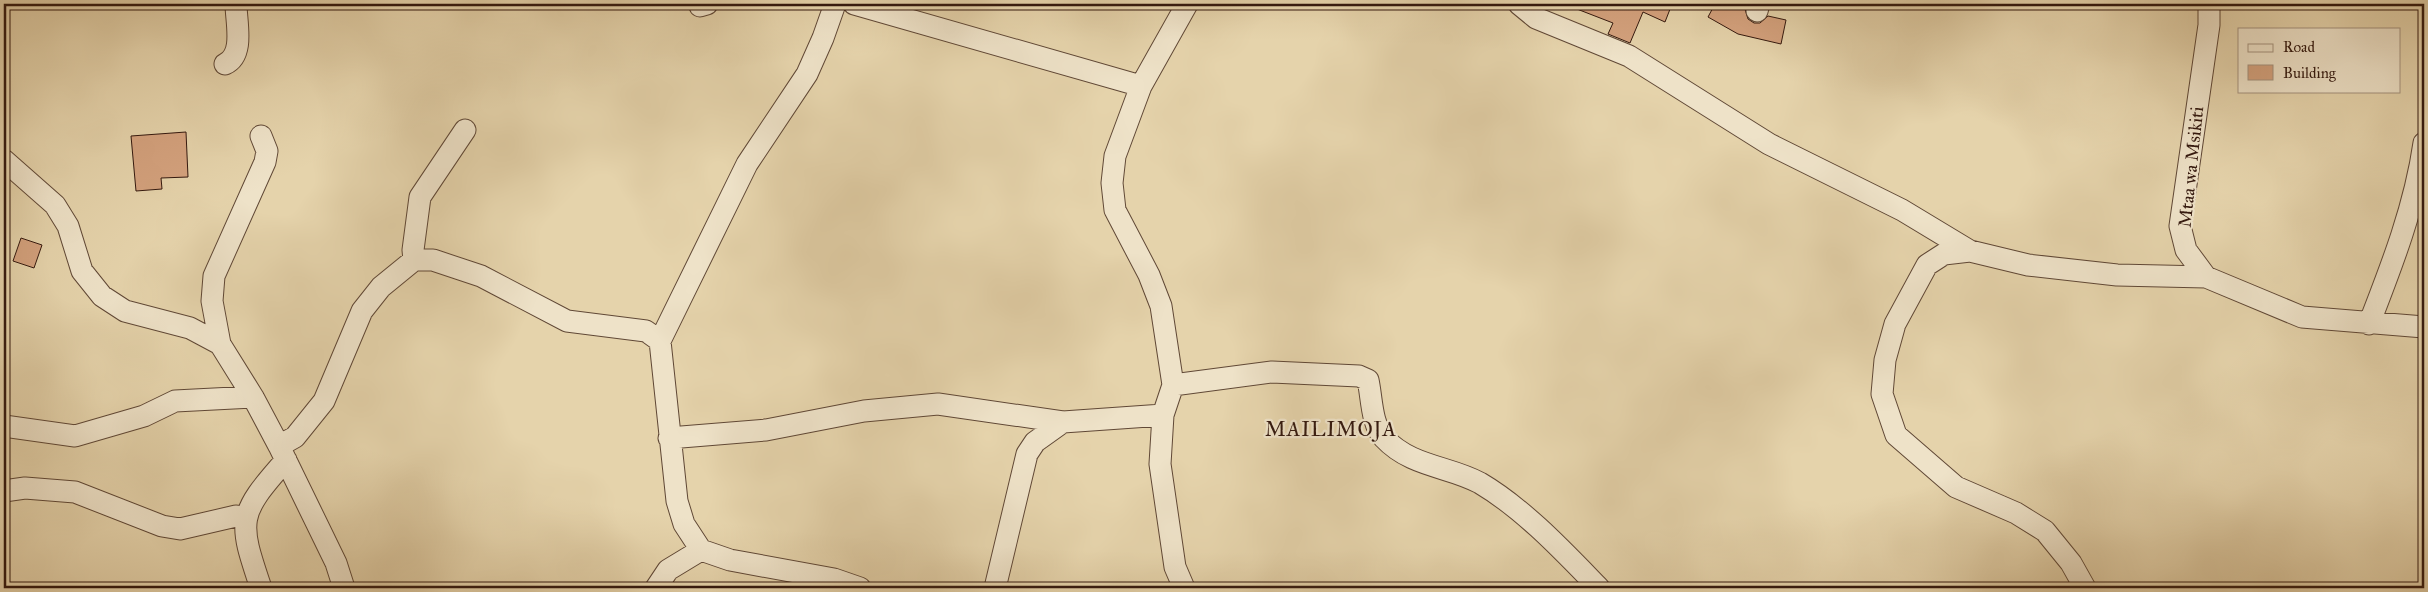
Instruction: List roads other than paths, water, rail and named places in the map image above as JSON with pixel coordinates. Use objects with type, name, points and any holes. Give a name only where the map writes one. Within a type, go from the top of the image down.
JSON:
[{"type":"street","points":[[225,64],[232,61],[237,51],[236,4]]},
{"type":"street","points":[[834,4],[823,38],[807,74],[747,164],[660,342],[677,501],[684,524],[701,550],[730,560],[834,579],[860,588]]},
{"type":"street","points":[[854,4],[1141,86]]},
{"type":"street","points":[[1184,588],[1175,568],[1160,464],[1163,415],[1173,385],[1161,306],[1149,275],[1115,210],[1112,183],[1116,156],[1141,86],[1187,4]]},
{"type":"street","points":[[1520,4],[1536,18],[1629,56],[1769,144],[1902,210],[1970,251],[2028,265],[2117,275],[2206,277],[2302,317],[2369,324],[2424,327]]},
{"type":"street","name":"Mtaa wa Msikiti","points":[[2206,277],[2186,250],[2180,226],[2209,25],[2209,4]]},
{"type":"street","points":[[414,260],[413,250],[420,197],[465,130]]},
{"type":"street","points":[[261,136],[267,150],[265,162],[214,276],[212,300],[220,344],[253,397],[282,453],[336,563],[344,588]]},
{"type":"street","points":[[2369,324],[2397,251],[2420,175],[2424,142]]},
{"type":"street","points":[[4,160],[55,205],[68,226],[82,271],[102,296],[125,311],[190,328],[220,344]]},
{"type":"street","points":[[1970,251],[1944,254],[1926,265],[1895,324],[1884,360],[1882,394],[1896,435],[1956,487],[2016,513],[2045,531],[2072,563],[2085,588]]},
{"type":"street","points":[[261,588],[246,546],[244,518],[256,493],[282,453],[324,401],[362,311],[381,287],[414,260],[433,260],[481,276],[567,321],[646,331],[660,342]]},
{"type":"street","points":[[1173,385],[1272,372],[1358,376],[1368,380],[1376,424],[1385,438],[1418,461],[1479,483],[1541,529],[1599,588]]},
{"type":"street","points":[[4,426],[75,436],[144,416],[175,401],[253,397]]},
{"type":"street","points":[[669,438],[766,430],[864,411],[938,404],[1063,422],[1163,415]]},
{"type":"street","points":[[995,588],[1027,454],[1036,442],[1063,422]]},
{"type":"street","points":[[4,491],[25,488],[75,492],[162,526],[180,529],[236,516],[244,518]]},
{"type":"street","points":[[656,588],[668,570],[701,550]]},
{"type":"district","name":"MAILIMOJA","points":[[1331,429]]}]
